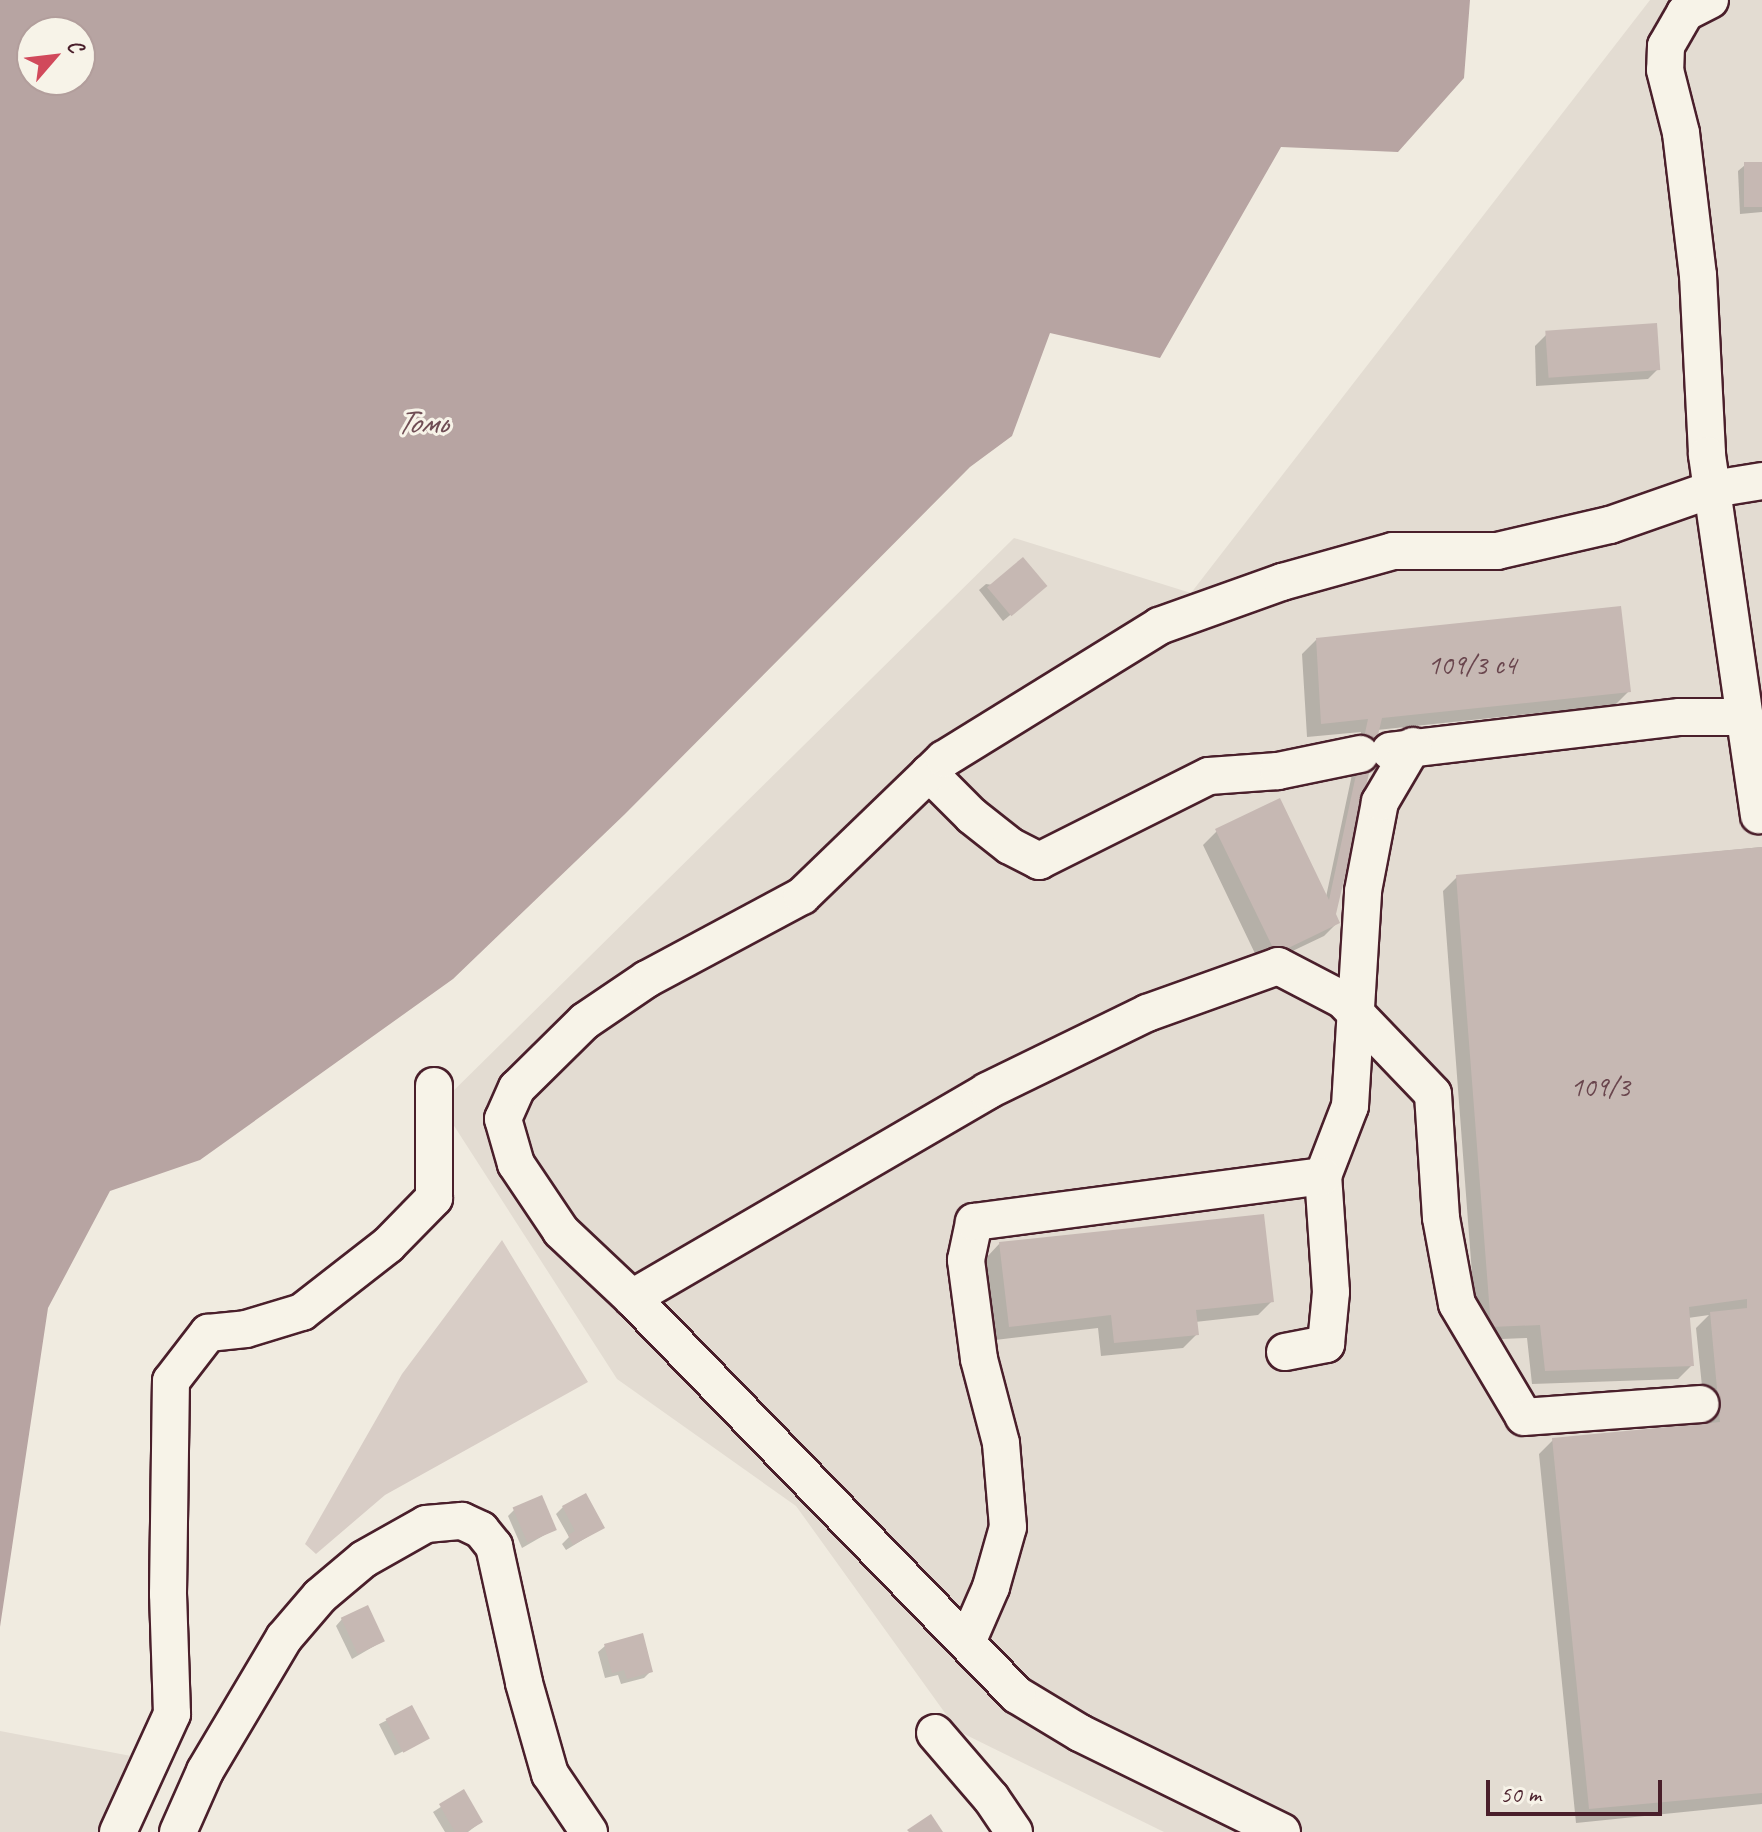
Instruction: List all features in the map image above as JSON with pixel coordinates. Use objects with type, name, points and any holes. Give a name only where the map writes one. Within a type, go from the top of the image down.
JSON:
[{"type":"street","points":[[1710,0],[1685,13],[1666,46],[1665,70],[1681,133],[1698,275],[1707,455],[1742,717],[1756,764],[1759,815]]},
{"type":"street","points":[[1282,1832],[1067,1726],[1017,1695],[968,1640],[632,1298],[561,1231],[516,1164],[503,1119],[517,1088],[585,1021],[647,979],[802,896],[944,759],[1159,626],[1282,582],[1393,551],[1497,551],[1610,525],[1713,489],[1762,481]]},
{"type":"street","points":[[929,773],[972,816],[1010,846],[1039,861],[1209,776],[1278,771],[1413,746],[1680,717],[1742,717]]},
{"type":"street","points":[[1285,1352],[1326,1344],[1331,1292],[1323,1176],[1350,1106],[1363,891],[1380,802],[1413,746]]},
{"type":"street","points":[[632,1298],[987,1091],[1147,1013],[1278,966],[1343,1000],[1433,1094],[1441,1218],[1457,1304],[1524,1417],[1701,1404]]},
{"type":"street","points":[[118,1832],[172,1714],[168,1594],[171,1381],[208,1333],[246,1329],[302,1312],[388,1245],[434,1198],[434,1086]]},
{"type":"street","points":[[968,1640],[991,1587],[1008,1527],[1001,1443],[979,1359],[966,1260],[974,1222],[1323,1176]]},
{"type":"street","points":[[178,1832],[205,1771],[276,1651],[320,1596],[364,1559],[426,1524],[462,1521],[481,1530],[494,1546],[524,1683],[550,1774],[589,1832]]},
{"type":"street","points":[[935,1733],[991,1798],[1014,1832]]},
{"type":"shaded area","points":[[1650,0],[1762,0],[1762,1832],[1164,1832],[958,1731],[796,1506],[617,1379],[440,1104],[1014,538],[1191,593]]},
{"type":"shaded area","points":[[502,1240],[588,1382],[385,1495],[316,1554],[305,1544],[402,1374]]},
{"type":"shaded area","points":[[0,1731],[131,1756],[115,1832],[0,1832]]},
{"type":"water","name":"Томь","points":[[0,0],[1470,0],[1464,78],[1398,152],[1281,147],[1160,358],[1050,333],[1012,436],[970,467],[625,814],[453,979],[200,1160],[110,1191],[48,1308],[0,1627]]},
{"type":"building","points":[[1744,162],[1762,162],[1762,207],[1744,207]]},
{"type":"building","points":[[1657,323],[1660,370],[1549,378],[1545,331]]},
{"type":"building","points":[[1023,557],[1047,586],[1011,616],[987,587]]},
{"type":"building","points":[[1621,606],[1631,692],[1382,718],[1336,914],[1340,923],[1276,954],[1215,829],[1280,798],[1329,900],[1368,719],[1321,724],[1316,638]]},
{"type":"building","points":[[1762,847],[1762,1793],[1589,1809],[1552,1438],[1720,1422],[1710,1312],[1747,1308],[1747,1299],[1689,1307],[1694,1366],[1545,1371],[1540,1325],[1491,1327],[1456,875]]},
{"type":"building","points":[[1264,1214],[1274,1302],[1196,1310],[1199,1335],[1114,1343],[1111,1315],[1009,1327],[999,1242]]},
{"type":"building","points":[[586,1493],[605,1528],[573,1545],[568,1535],[575,1531],[562,1506]]},
{"type":"building","points":[[542,1495],[557,1530],[527,1542],[513,1508]]},
{"type":"building","points":[[368,1605],[385,1641],[358,1654],[341,1618]]},
{"type":"building","points":[[643,1633],[653,1672],[627,1679],[624,1670],[612,1673],[604,1644]]},
{"type":"building","points":[[412,1705],[430,1739],[403,1753],[386,1719]]},
{"type":"building","points":[[464,1789],[483,1822],[466,1832],[455,1832],[439,1804]]},
{"type":"building","points":[[931,1814],[943,1832],[907,1830]]}]
